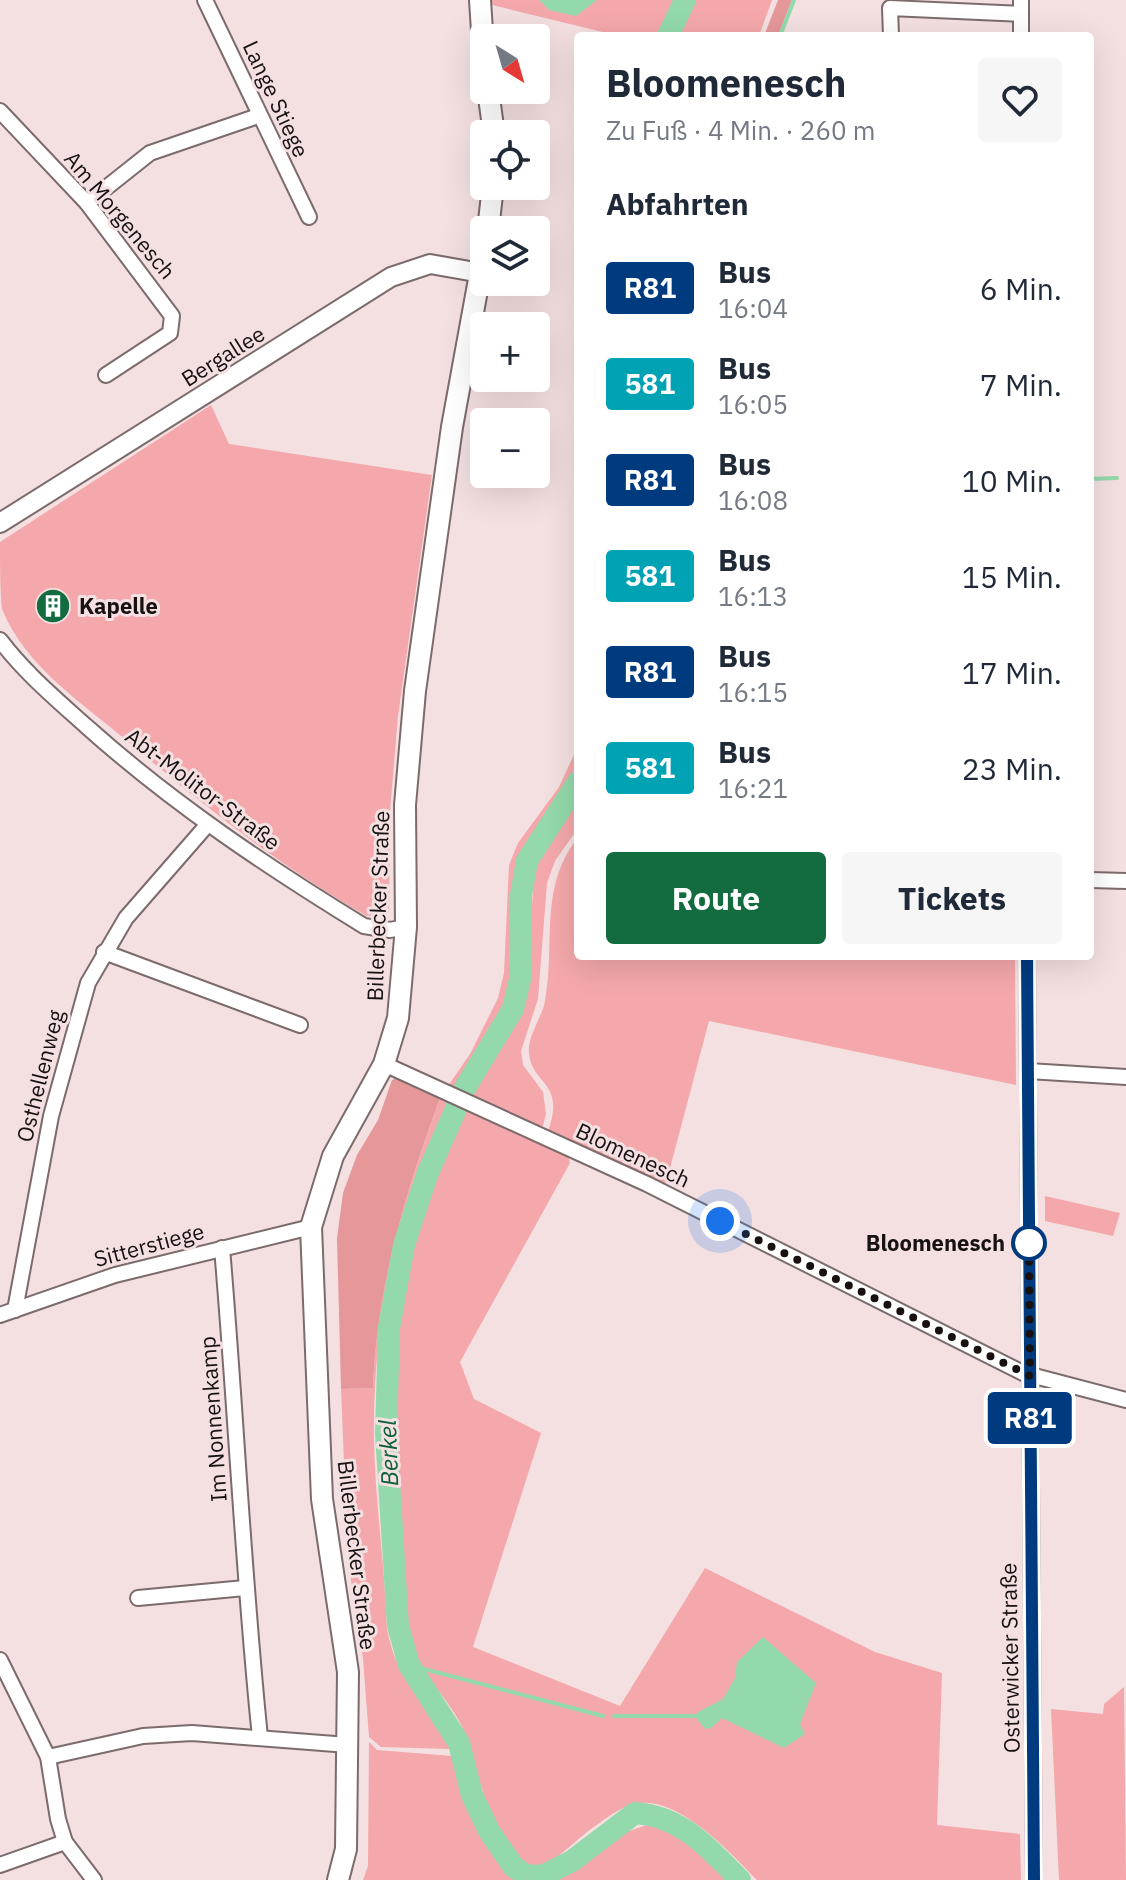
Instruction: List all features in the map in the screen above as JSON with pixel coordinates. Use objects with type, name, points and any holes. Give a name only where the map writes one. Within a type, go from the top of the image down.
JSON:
[{"type":"main road","points":[[480,0],[482,24]]},
{"type":"main road","name":"Billerbecker Straße","points":[[338,1880],[346,1849],[348,1672],[322,1499],[311,1227],[338,1144],[384,1064],[398,1018],[406,927],[405,805],[415,691],[455,413],[476,296]]},
{"type":"street","name":"Lange Stiege","points":[[205,0],[309,217]]},
{"type":"street","points":[[891,32],[890,8],[1021,7],[1021,32]]},
{"type":"street","name":"Am Morgenesch","points":[[0,111],[87,203],[159,296],[174,325],[158,342],[106,375]]},
{"type":"street","points":[[87,203],[150,153],[258,116]]},
{"type":"street","name":"Bergallee","points":[[0,523],[391,277],[430,264],[470,263]]},
{"type":"street","name":"Abt-Molitor-Straße","points":[[0,640],[38,681],[124,760],[208,824],[364,926],[390,930],[406,927]]},
{"type":"street","name":"Osthellenweg","points":[[15,1310],[51,1116],[76,1016],[104,952],[126,918],[208,824]]},
{"type":"street","points":[[1094,880],[1126,881]]},
{"type":"street","points":[[104,952],[300,1025]]},
{"type":"street","name":"Osterwicker Straße","points":[[1027,960],[1034,1880]]},
{"type":"street","name":"Blomenesch","points":[[384,1064],[647,1184],[1030,1376],[1126,1400]]},
{"type":"street","points":[[1028,1071],[1126,1077]]},
{"type":"street","name":"Sitterstiege","points":[[0,1315],[115,1275],[311,1227]]},
{"type":"street","name":"Im Nonnenkamp","points":[[222,1248],[235,1399],[245,1588],[260,1737]]},
{"type":"street","points":[[138,1598],[245,1588]]},
{"type":"street","points":[[0,1660],[48,1757],[65,1842],[94,1880]]},
{"type":"street","points":[[48,1757],[143,1736],[192,1733],[348,1745]]},
{"type":"street","points":[[0,1865],[65,1842]]},
{"type":"shaded area","points":[[488,0],[676,0],[662,32],[603,32],[488,4]]},
{"type":"shaded area","points":[[539,0],[597,0],[576,16],[549,10]]},
{"type":"shaded area","points":[[693,0],[772,0],[760,32],[678,32]]},
{"type":"shaded area","points":[[778,0],[792,0],[780,32],[766,32]]},
{"type":"shaded area","points":[[211,405],[229,444],[432,475],[398,716],[390,812],[389,912],[367,916],[303,877],[213,811],[56,682],[25,648],[2,609],[0,542]]},
{"type":"shaded area","points":[[574,755],[570,779],[532,834],[517,864],[512,889],[511,968],[504,1001],[491,1032],[456,1090],[448,1086],[470,1054],[498,998],[504,973],[509,865],[518,843],[559,787]]},
{"type":"shaded area","points":[[574,807],[574,834],[555,861],[547,883],[538,999],[521,1051],[523,1065],[543,1092],[546,1114],[542,1129],[471,1097],[520,1015],[528,968],[534,874],[540,855]]},
{"type":"shaded area","points":[[574,844],[574,960],[1015,960],[1016,1085],[709,1021],[665,1187],[548,1131],[552,1115],[551,1093],[531,1064],[529,1047],[545,1001],[553,896],[566,857]]},
{"type":"shaded area","points":[[397,1078],[440,1098],[395,1240],[380,1312],[373,1388],[341,1389],[337,1238],[343,1193],[357,1155],[378,1120],[392,1080]]},
{"type":"shaded area","points":[[440,1098],[450,1102],[415,1183],[391,1266],[383,1307],[374,1439],[387,1629],[406,1681],[450,1749],[381,1747],[369,1737],[363,1659],[348,1561],[341,1389],[373,1388],[380,1311],[395,1240]]},
{"type":"shaded area","points":[[465,1109],[568,1156],[570,1163],[460,1362],[474,1399],[541,1433],[473,1647],[620,1706],[705,1568],[875,1652],[942,1673],[937,1825],[1020,1834],[1021,1880],[757,1880],[702,1828],[667,1807],[650,1803],[634,1804],[617,1812],[541,1867],[527,1864],[514,1854],[493,1819],[464,1731],[416,1655],[410,1641],[403,1599],[396,1388],[404,1285],[421,1214]]},
{"type":"shaded area","points":[[1045,1196],[1120,1213],[1113,1236],[1045,1221]]},
{"type":"shaded area","points":[[763,1637],[816,1683],[800,1724],[805,1734],[784,1748],[722,1718],[711,1728],[705,1729],[697,1719],[698,1712],[723,1699],[735,1678],[737,1662]]},
{"type":"shaded area","points":[[1124,1687],[1126,1880],[1059,1880],[1051,1709],[1103,1714],[1104,1704]]},
{"type":"shaded area","points":[[369,1742],[377,1750],[452,1756],[462,1799],[495,1854],[518,1880],[363,1880],[368,1866]]},
{"type":"shaded area","points":[[650,1824],[679,1836],[729,1880],[558,1880],[617,1835]]},
{"type":"waterway","name":"Berkel","points":[[670,32],[685,0]]},
{"type":"waterway","points":[[782,32],[794,0]]},
{"type":"waterway","points":[[1094,479],[1117,478]]},
{"type":"waterway","name":"Berkel","points":[[574,788],[527,861],[521,895],[521,975],[513,1009],[465,1088],[427,1175],[404,1245],[389,1328],[386,1433],[398,1626],[409,1665],[459,1743],[472,1795],[489,1831],[513,1866],[525,1875],[542,1876],[572,1861],[635,1813],[651,1815],[680,1827],[740,1880]]},
{"type":"waterway","points":[[409,1665],[603,1716]]},
{"type":"waterway","points":[[614,1716],[697,1716]]},
{"type":"waterway","name":"Berkel","points":[[525,1875],[526,1880]]},
{"type":"waterway","name":"Berkel","points":[[542,1876],[544,1880]]},
{"type":"bus line","name":"R81","points":[[1027,960],[1034,1880]]},
{"type":"place","name":"Kapelle","points":[[53,606]]},
{"type":"place","name":"Bloomenesch","points":[[1029,1243]]},
{"type":"route","points":[[720,1221],[1030,1376],[1029,1243]]}]
